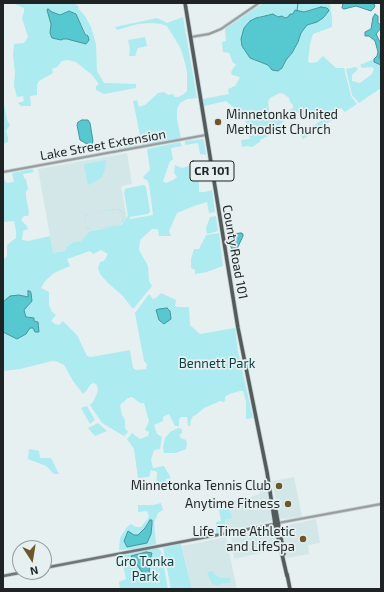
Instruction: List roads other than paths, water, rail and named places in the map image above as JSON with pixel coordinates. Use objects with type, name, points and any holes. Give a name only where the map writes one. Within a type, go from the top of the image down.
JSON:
[{"type":"main road","name":"County Road 101","points":[[185,3],[238,328],[290,589]]},
{"type":"main road","points":[[52,566],[277,523]]},
{"type":"street","points":[[190,37],[215,32],[227,26],[260,3]]},
{"type":"street","name":"Lake Street Extension","points":[[3,172],[206,135]]},
{"type":"street","points":[[277,523],[381,504]]},
{"type":"waterway","points":[[297,11],[298,3]]},
{"type":"place","name":"Minnetonka United Methodist Church","points":[[218,122]]},
{"type":"place","name":"Minnetonka Tennis Club","points":[[279,486]]},
{"type":"place","name":"Anytime Fitness","points":[[288,504]]},
{"type":"place","name":"Life Time Athletic and LifeSpa","points":[[303,539]]},
{"type":"park label","name":"Bennett Park","points":[[217,364]]},
{"type":"park label","name":"Gro Tonka Park","points":[[145,570]]}]
